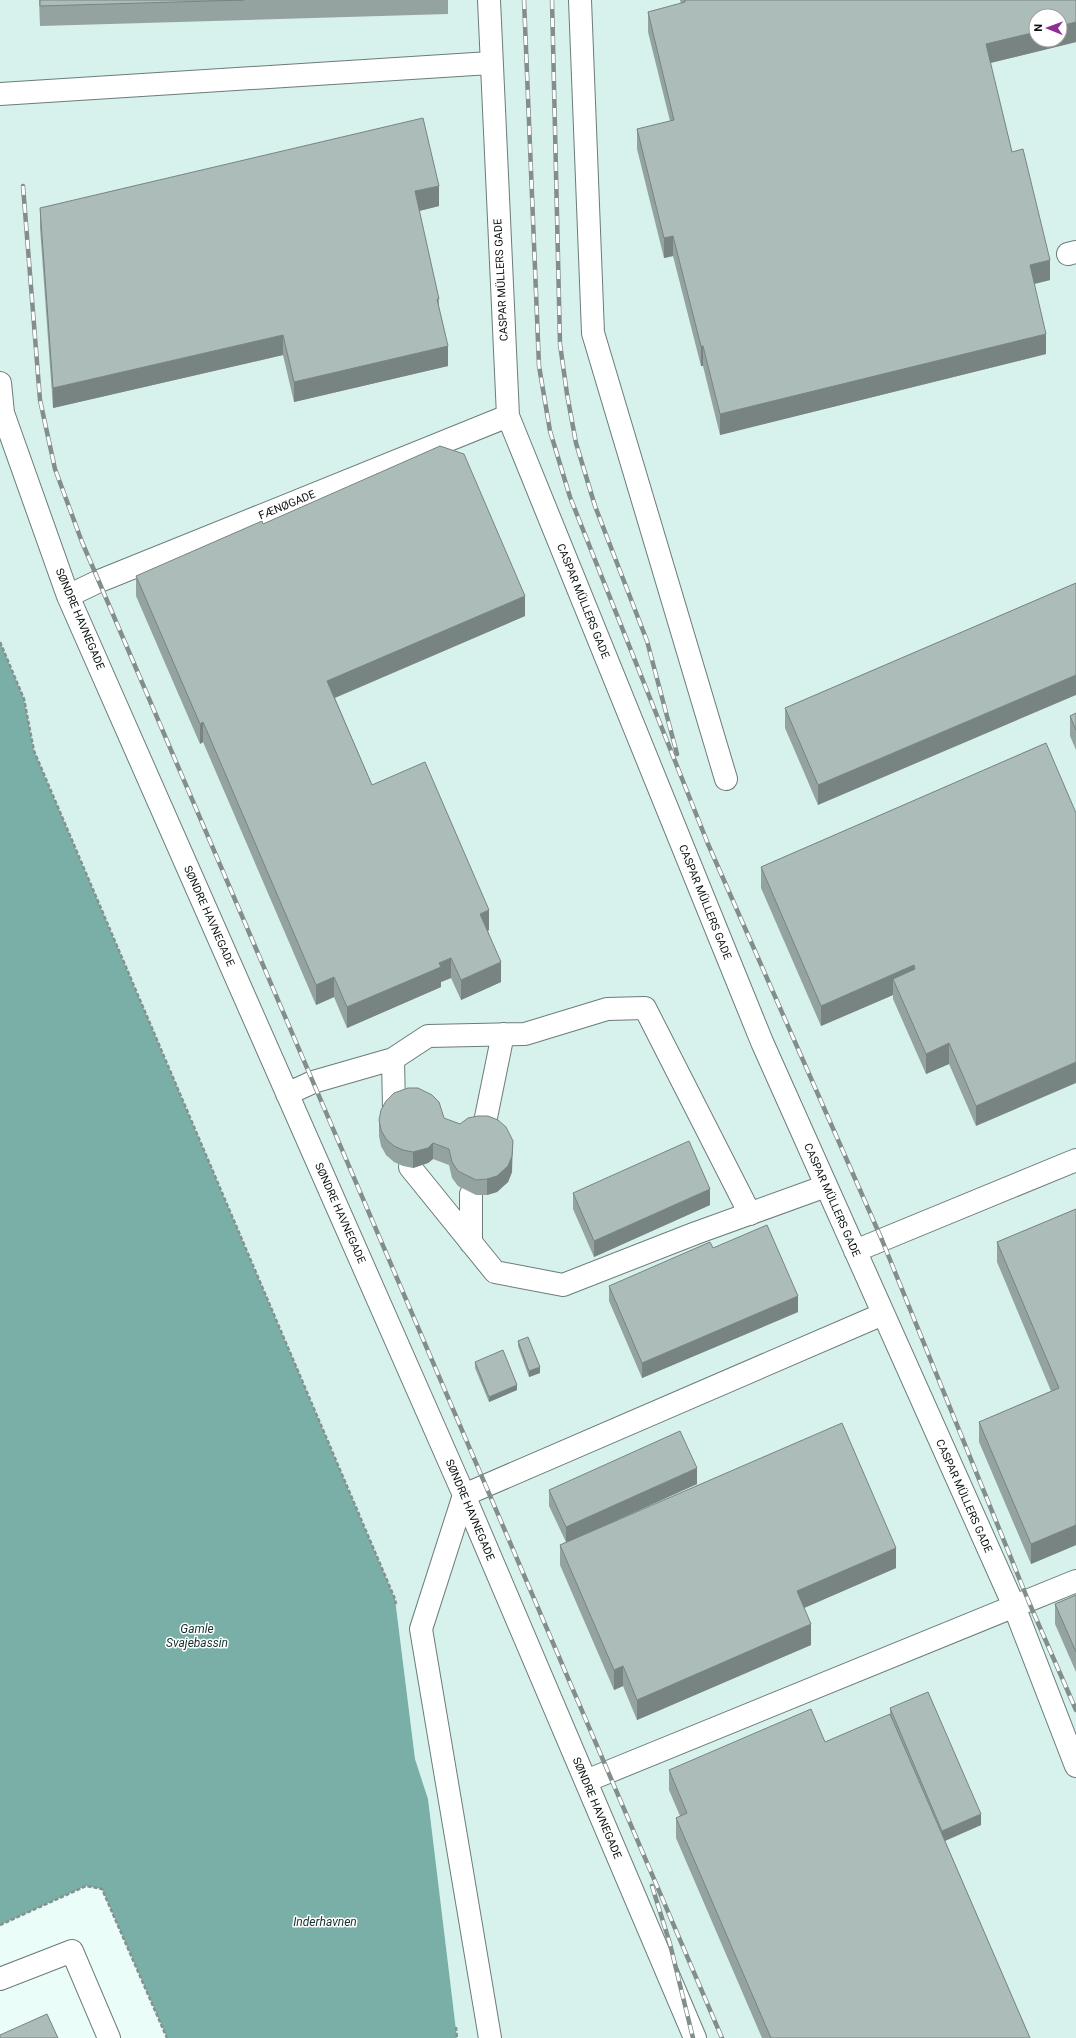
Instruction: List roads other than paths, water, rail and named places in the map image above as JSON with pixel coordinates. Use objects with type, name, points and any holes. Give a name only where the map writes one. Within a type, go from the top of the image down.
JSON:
[{"type":"street","name":"CASPAR MÜLLERS GADE","points":[[489,0],[490,63],[508,416],[762,1042],[1014,1606],[1076,1766]]},
{"type":"street","points":[[580,0],[593,333],[726,779]]},
{"type":"street","points":[[0,94],[490,63]]},
{"type":"street","name":"SØNDRE HAVNEGADE","points":[[0,383],[3,413],[68,596],[464,1495],[695,2038]]},
{"type":"street","name":"FÆNØGADE","points":[[68,596],[105,579],[508,416]]},
{"type":"street","points":[[288,1094],[312,1082],[393,1059],[428,1036],[525,1034],[607,1009],[645,1008],[750,1214]]},
{"type":"street","points":[[483,1132],[503,1034]]},
{"type":"street","points":[[393,1059],[394,1109]]},
{"type":"street","points":[[855,1251],[1076,1160]]},
{"type":"street","points":[[410,1167],[495,1272],[563,1285],[826,1186]]},
{"type":"street","points":[[471,1194],[471,1243]]},
{"type":"street","points":[[490,2038],[421,1629],[464,1495],[883,1314]]},
{"type":"street","points":[[586,1782],[1076,1580]]},
{"type":"street","points":[[0,1979],[72,1951],[109,2038]]},
{"type":"water","name":"Gamle Svajebassin","points":[[0,642],[24,699],[34,751],[395,1599],[415,1759],[428,1799],[457,2038],[167,2038],[102,1889],[86,1886],[0,1925]]},
{"type":"railway","points":[[524,0],[539,366],[550,431],[570,497],[708,844],[882,1240],[1028,1600],[1076,1710]]},
{"type":"railway","points":[[552,0],[560,344],[567,394],[576,443],[595,506],[647,641],[677,754]]},
{"type":"railway","points":[[23,186],[40,400],[55,469],[82,542],[722,2038]]},
{"type":"railway","points":[[652,1886],[670,1944],[693,2038]]},
{"type":"water label","name":"Inderhavnen","points":[[325,1922]]}]
